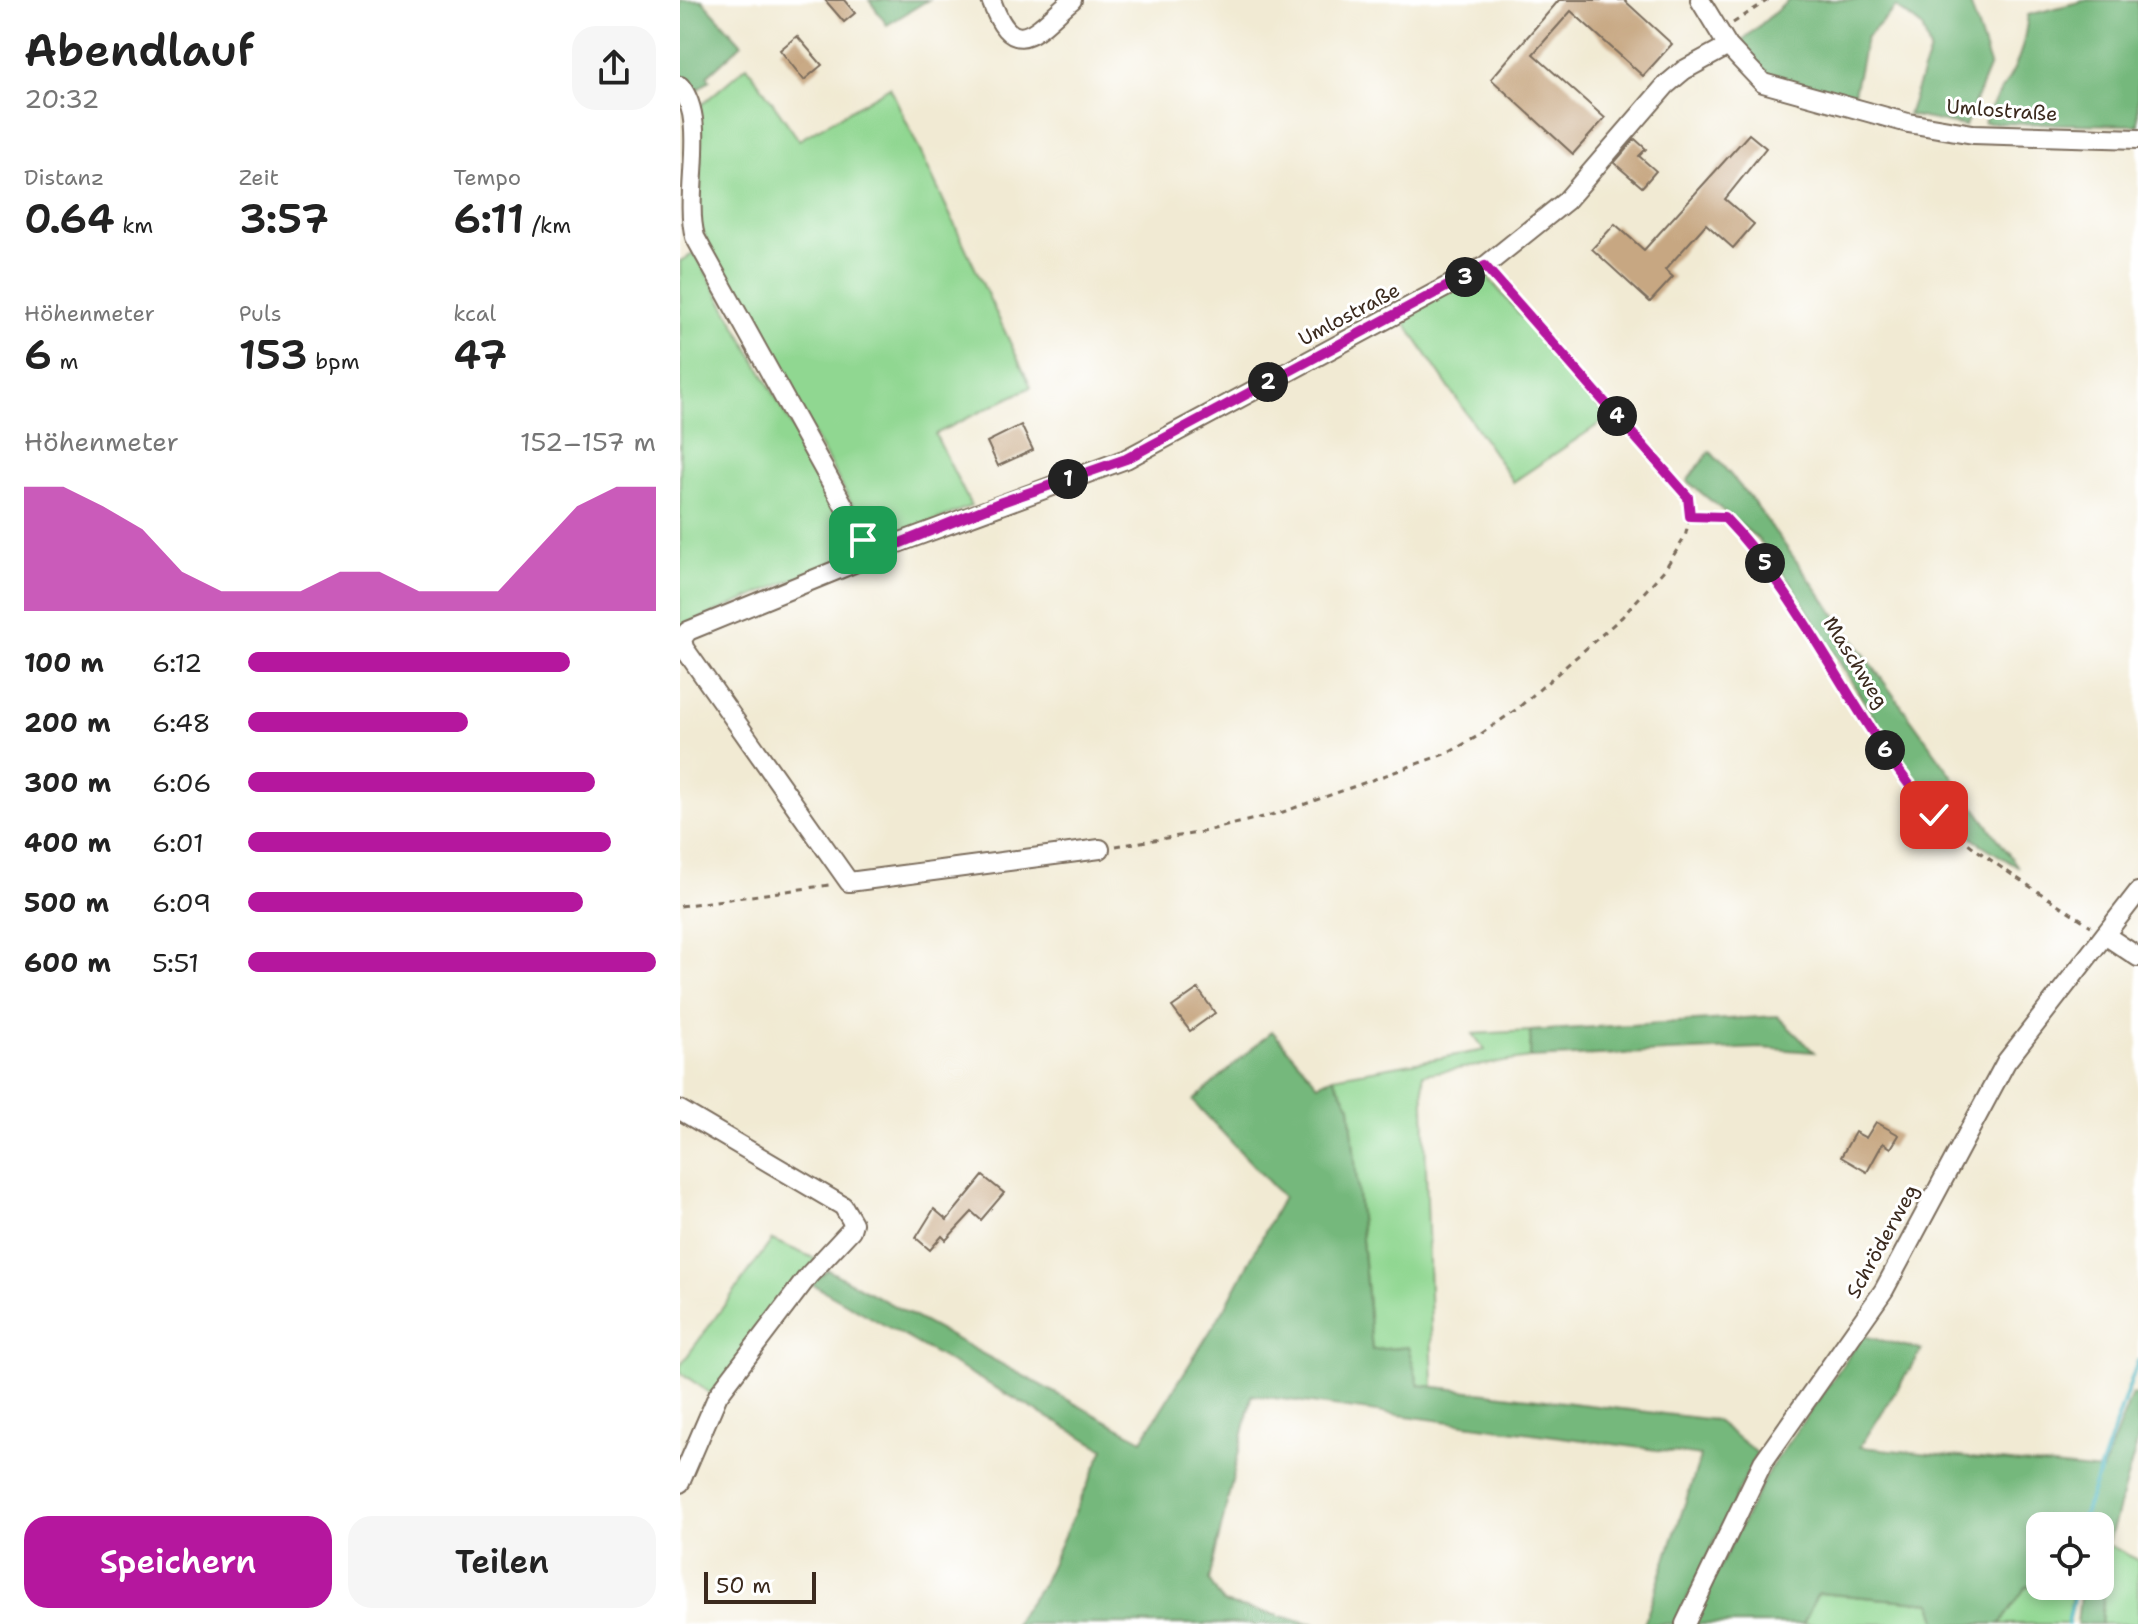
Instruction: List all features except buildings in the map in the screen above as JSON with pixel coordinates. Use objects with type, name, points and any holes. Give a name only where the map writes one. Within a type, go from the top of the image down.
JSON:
[{"type":"street","points":[[991,0],[1001,24],[1010,34],[1021,37],[1040,30],[1072,0]]},
{"type":"street","points":[[1700,0],[1724,39]]},
{"type":"street","name":"Umlostraße","points":[[871,548],[883,550],[1002,502],[1126,459],[1485,266],[1566,201],[1666,85],[1724,39],[1763,83],[1908,123],[1973,134],[2138,139]]},
{"type":"street","points":[[680,86],[692,106],[690,208],[695,237],[871,548],[859,561],[688,631],[682,639],[684,648],[849,882],[1100,849]]},
{"type":"street","name":"Schröderweg","points":[[1685,1624],[1763,1462],[1884,1290],[2006,1062],[2138,892]]},
{"type":"street","points":[[2105,935],[2138,957]]},
{"type":"street","points":[[680,1110],[843,1206],[853,1223],[851,1230],[809,1275],[718,1395],[680,1483]]},
{"type":"path","points":[[1724,39],[1768,0]]},
{"type":"path","points":[[1100,849],[1198,833],[1283,812],[1450,752],[1517,709],[1622,617],[1665,569],[1685,537],[1690,516],[1688,497],[1485,266]]},
{"type":"path","name":"Maschweg","points":[[1690,516],[1724,517],[1752,545],[1786,592],[1907,784],[1934,815],[1973,847],[2105,935]]},
{"type":"path","points":[[680,906],[849,882]]},
{"type":"green space","points":[[680,0],[702,0],[742,44],[707,76],[710,80],[692,94],[680,79]]},
{"type":"green space","points":[[869,0],[928,0],[887,25]]},
{"type":"green space","points":[[1789,0],[1969,0],[1990,65],[1965,126],[1908,115],[1930,50],[1922,27],[1896,7],[1866,38],[1853,98],[1776,81],[1737,45]]},
{"type":"green space","points":[[2087,0],[2138,0],[2138,125],[1984,123],[2017,63],[2028,15]]},
{"type":"green space","points":[[747,66],[799,140],[890,87],[1031,387],[935,434],[971,506],[892,538],[876,536],[863,524],[708,244],[700,223],[701,105]]},
{"type":"green space","points":[[695,253],[860,547],[859,552],[680,627],[680,261]]},
{"type":"green space","points":[[1479,274],[1487,276],[1608,418],[1513,482],[1401,317]]},
{"type":"green space","points":[[1710,451],[1752,500],[2019,868],[1976,841],[1939,810],[1913,781],[1795,590],[1759,540],[1687,481]]},
{"type":"green space","points":[[1777,1016],[1814,1052],[1761,1048],[1530,1058],[1531,1031]]},
{"type":"green space","points":[[1272,1031],[1318,1084],[1333,1077],[1350,1106],[1372,1350],[1408,1347],[1419,1385],[1715,1420],[1757,1453],[1675,1624],[1644,1624],[1701,1456],[1252,1395],[1209,1580],[1223,1603],[1315,1624],[1014,1624],[1042,1584],[1104,1449],[810,1283],[828,1270],[1142,1440],[1226,1306],[1283,1197],[1193,1101]]},
{"type":"green space","points":[[1531,1031],[1530,1058],[1423,1074],[1433,1387],[1418,1385],[1372,1350],[1350,1106],[1333,1077],[1485,1050],[1473,1034]]},
{"type":"green space","points":[[772,1240],[816,1259],[715,1397],[680,1372],[680,1366]]},
{"type":"green space","points":[[1863,1336],[1922,1350],[1860,1447],[2102,1471],[2132,1394],[2138,1396],[2138,1440],[2114,1524],[2114,1512],[2026,1512],[2026,1587],[2000,1624],[1938,1624],[1932,1603],[1818,1593],[1803,1624],[1691,1624],[1769,1470]]},
{"type":"green space","points":[[2114,1548],[2138,1560],[2138,1624],[2101,1624],[2103,1600],[2114,1600]]},
{"type":"green space","points":[[2025,1588],[2026,1600],[2071,1600],[2069,1624],[2000,1624]]},
{"type":"green space","points":[[1817,1593],[1932,1603],[1938,1624],[1803,1624]]},
{"type":"green space","points":[[2080,1600],[2103,1600],[2101,1624],[2077,1624]]},
{"type":"waterway","points":[[2085,1512],[2138,1361]]},
{"type":"waterway","points":[[2068,1624],[2073,1600]]},
{"type":"route","points":[[863,540],[876,551],[883,550],[1002,502],[1126,459],[1485,266],[1688,497],[1690,516],[1724,517],[1752,545],[1786,592],[1907,784],[1934,815]]}]
